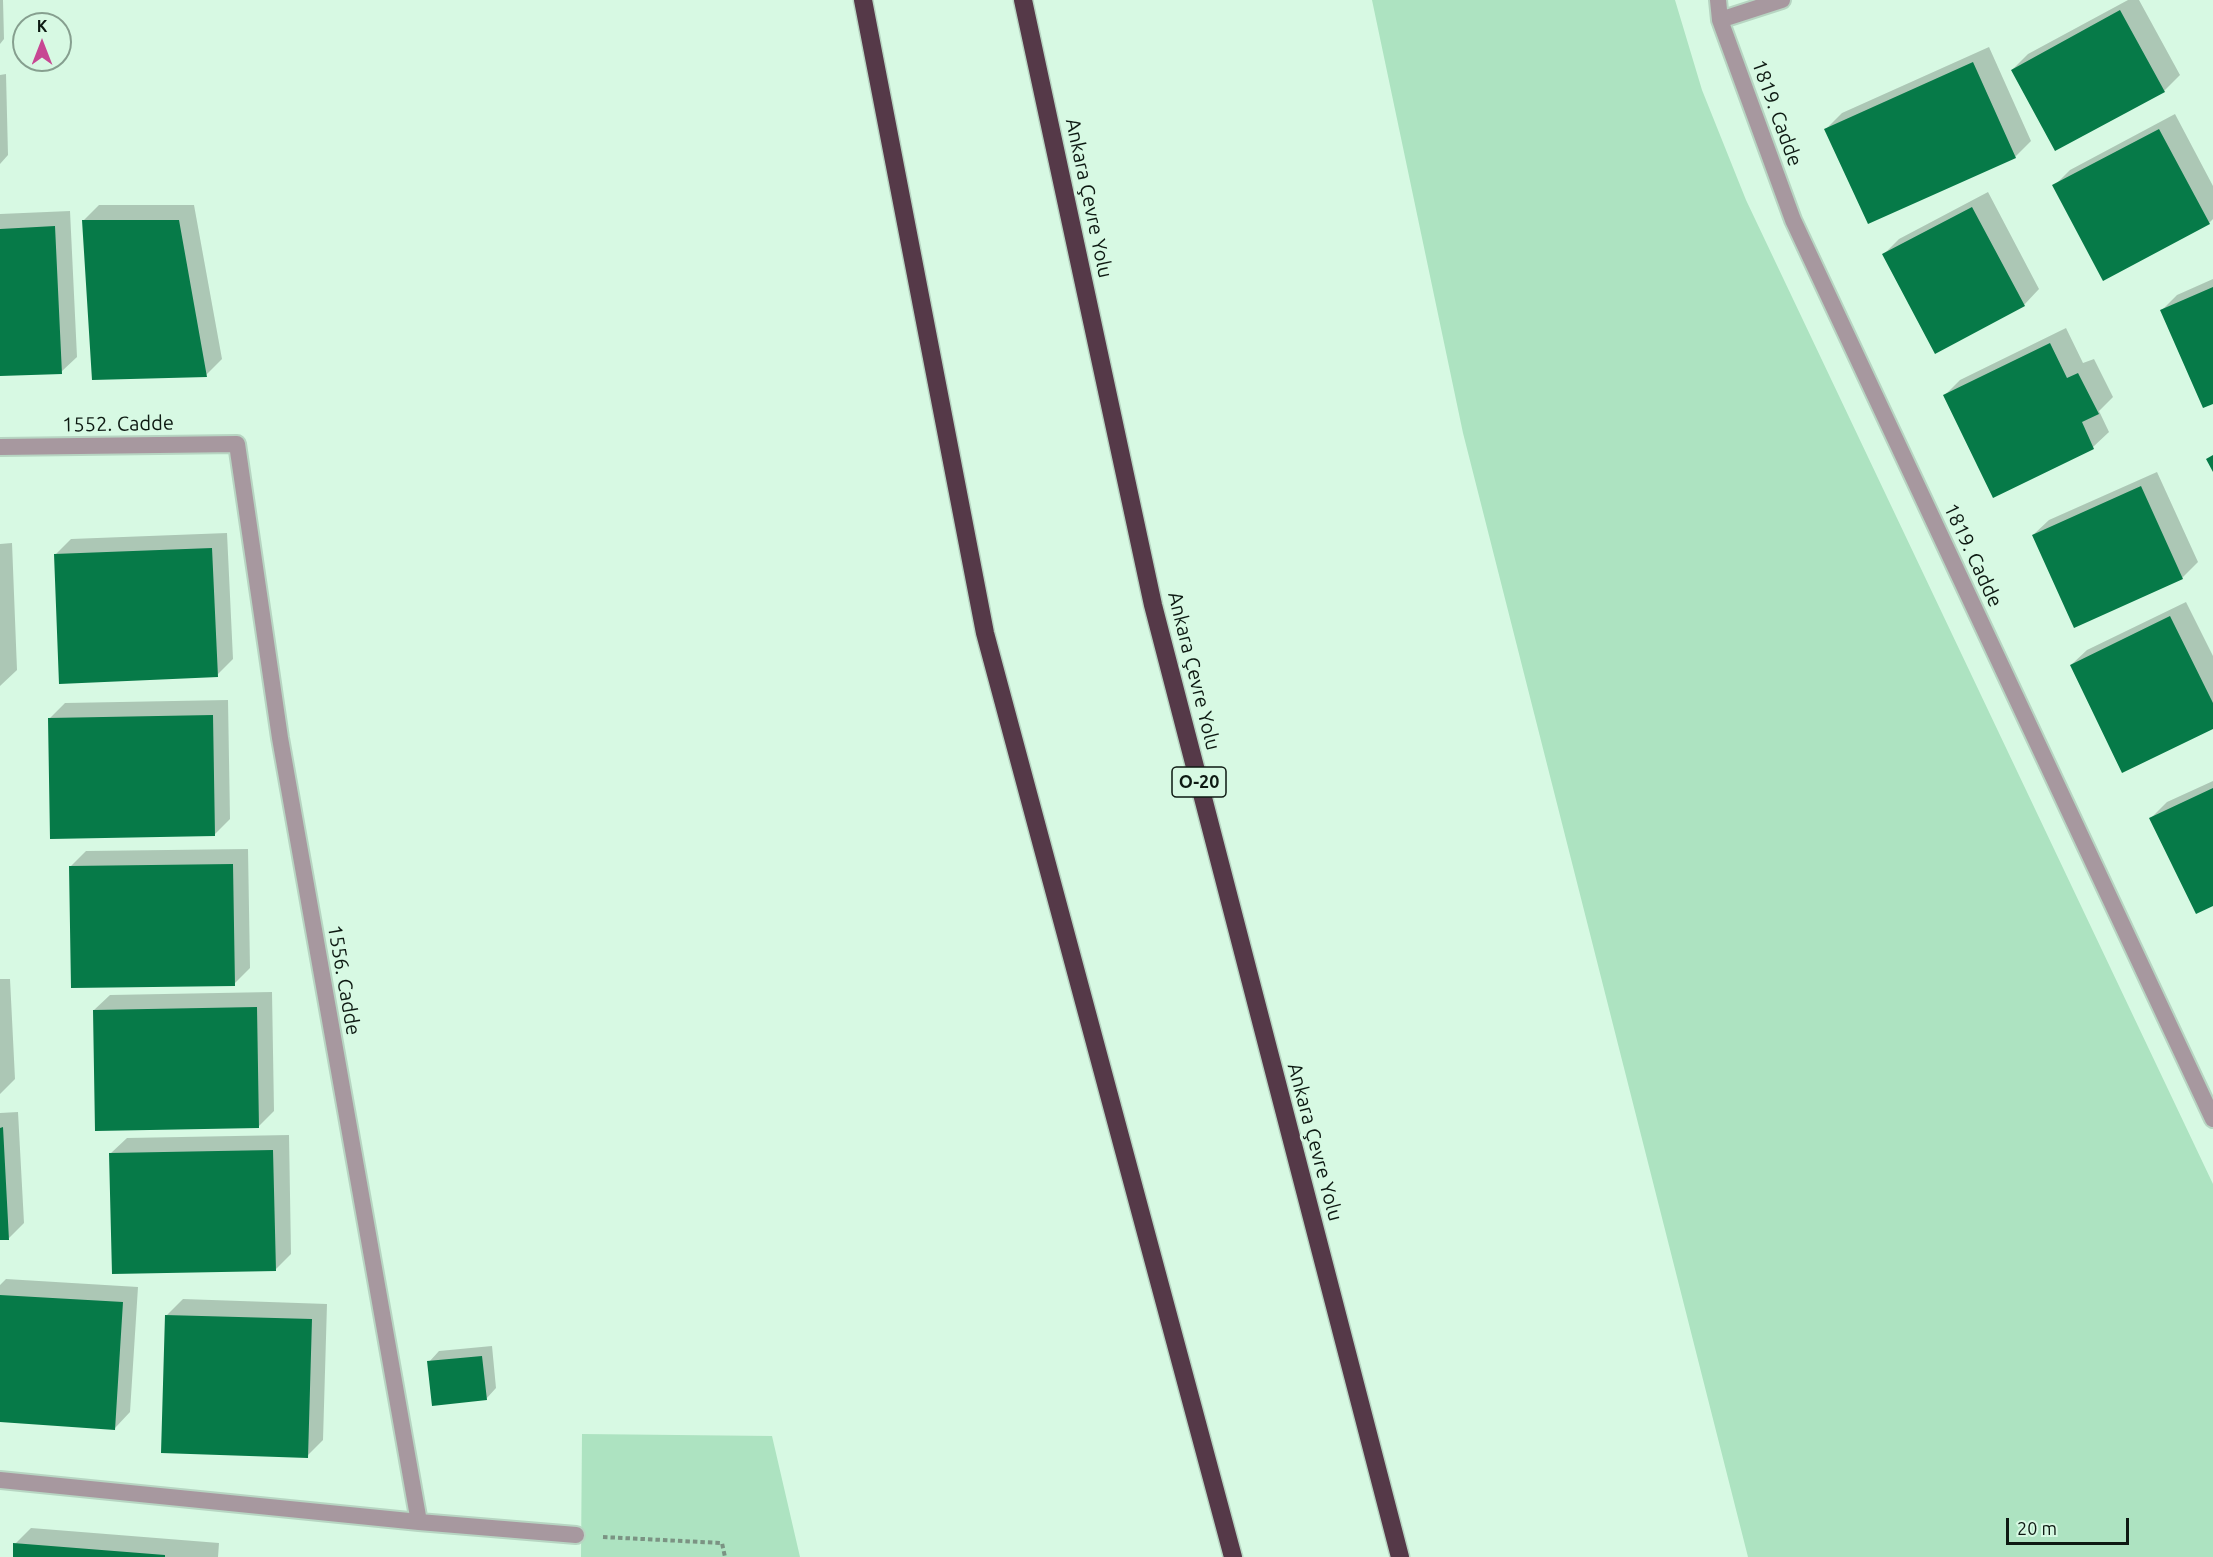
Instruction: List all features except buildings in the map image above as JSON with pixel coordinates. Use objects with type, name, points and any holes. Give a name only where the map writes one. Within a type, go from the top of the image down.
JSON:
[{"type":"highway","points":[[863,0],[985,633],[1233,1557]]},
{"type":"highway","name":"Ankara Çevre Yolu","points":[[1023,0],[1153,605],[1400,1557]]},
{"type":"street","name":"1819. Cadde","points":[[1718,0],[1720,20],[1793,220],[2213,1119]]},
{"type":"street","points":[[1720,20],[1782,0]]},
{"type":"street","name":"1552. Cadde","points":[[0,447],[237,444]]},
{"type":"street","name":"1556. Cadde","points":[[237,444],[280,738],[419,1522]]},
{"type":"street","points":[[0,1480],[419,1522],[576,1535]]},
{"type":"path","points":[[576,1535],[722,1543],[725,1557]]},
{"type":"green space","points":[[1372,0],[1675,0],[1702,90],[1746,200],[2213,1184],[2213,1557],[1748,1557],[1463,433]]},
{"type":"green space","points":[[582,1434],[772,1436],[800,1557],[581,1557]]}]
